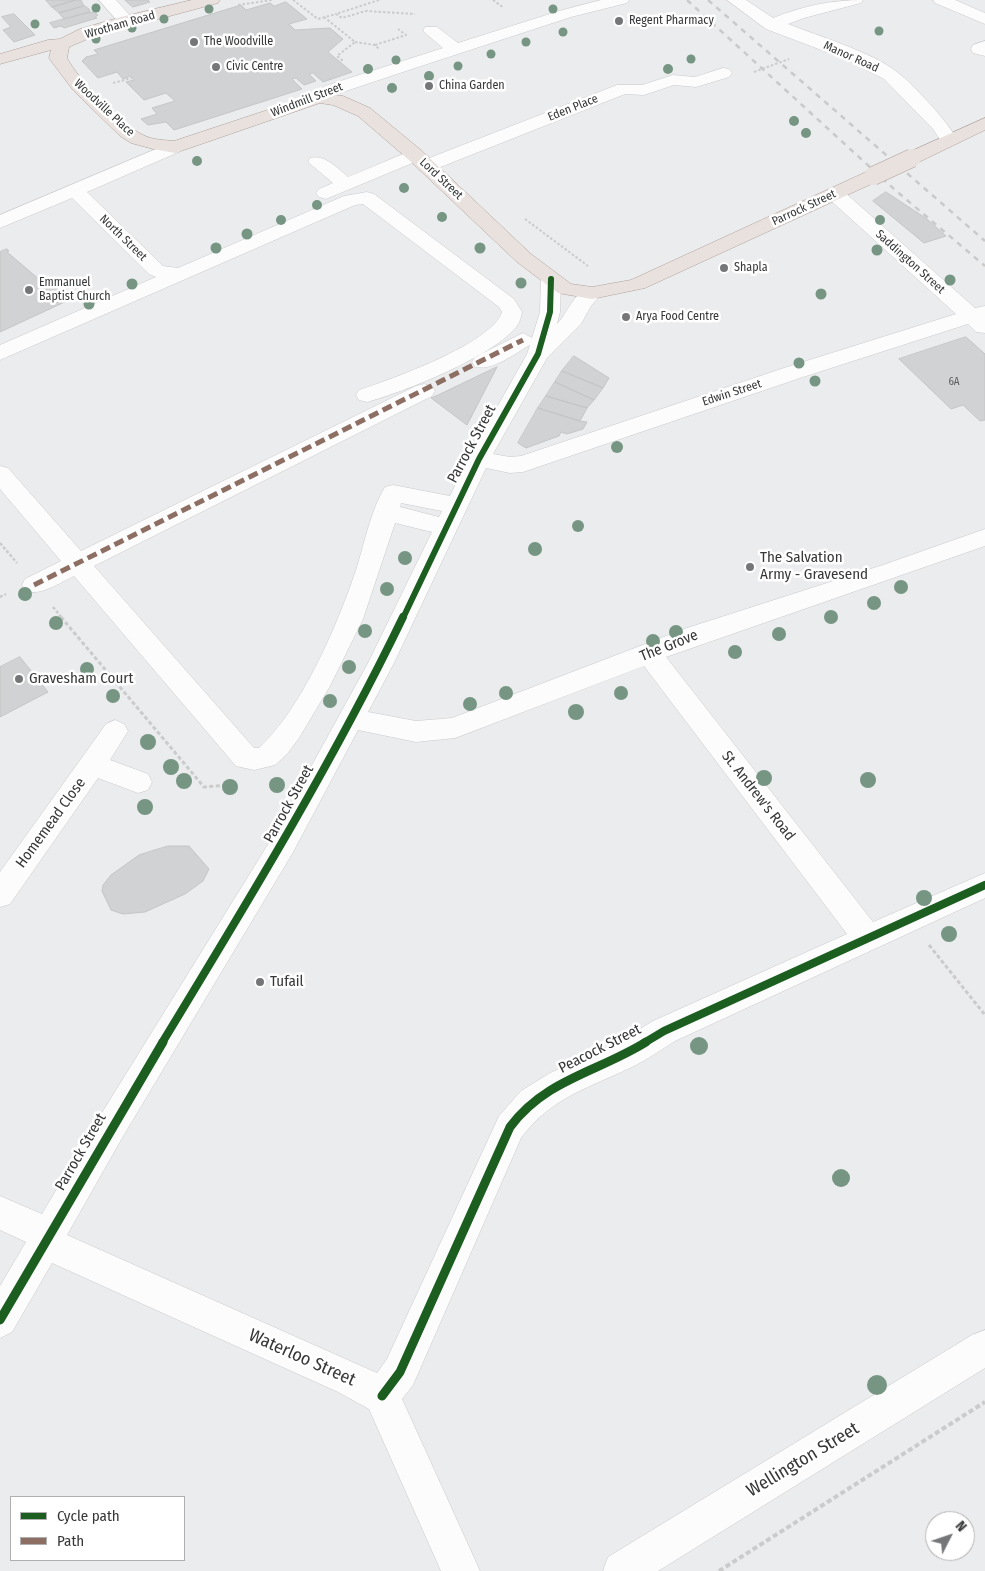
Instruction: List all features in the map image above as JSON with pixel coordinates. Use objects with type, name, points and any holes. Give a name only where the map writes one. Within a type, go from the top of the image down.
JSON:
[{"type":"main road","name":"Wrotham Road","points":[[0,59],[48,45],[63,44],[86,33],[127,21],[212,0]]},
{"type":"main road","name":"Woodville Place","points":[[63,44],[58,51],[58,59],[64,70],[133,138],[175,147]]},
{"type":"main road","points":[[0,64],[32,60],[47,62],[64,70]]},
{"type":"main road","name":"Windmill Street","points":[[175,147],[320,98]]},
{"type":"main road","name":"Lord Street","points":[[320,98],[337,100],[361,110],[421,160],[524,258],[551,280]]},
{"type":"main road","name":"Parrock Street","points":[[551,280],[565,288],[592,293],[638,284],[835,194],[985,122]]},
{"type":"street","points":[[107,0],[127,21]]},
{"type":"street","name":"Windmill Street","points":[[320,98],[331,90],[456,49],[559,16],[621,0]]},
{"type":"street","name":"Manor Road","points":[[735,0],[772,25],[851,55],[890,75],[940,126],[949,140]]},
{"type":"street","points":[[772,25],[798,14],[855,0]]},
{"type":"street","points":[[941,0],[985,19]]},
{"type":"street","points":[[431,31],[456,49]]},
{"type":"street","points":[[985,46],[979,48],[985,51]]},
{"type":"street","name":"Eden Place","points":[[0,336],[152,266],[346,184],[577,114],[622,89],[644,90],[673,80],[696,82],[723,72]]},
{"type":"street","name":"Windmill Street","points":[[0,222],[175,147]]},
{"type":"street","points":[[317,162],[346,184]]},
{"type":"street","name":"North Street","points":[[74,190],[152,266],[166,274],[178,274]]},
{"type":"street","name":"Saddington Street","points":[[835,194],[980,319]]},
{"type":"street","points":[[0,353],[351,200],[367,198],[507,303],[512,312],[509,323],[494,338],[412,380],[367,395]]},
{"type":"street","name":"Parrock Street","points":[[0,1320],[111,1126],[282,846],[351,718],[410,606],[450,517],[531,347],[550,312],[551,280]]},
{"type":"street","name":"Parrock Street","points":[[531,347],[574,319],[582,303],[592,293]]},
{"type":"street","name":"Edwin Street","points":[[479,459],[510,465],[523,464],[777,378],[980,319]]},
{"type":"street","points":[[34,585],[531,347]]},
{"type":"street","points":[[0,474],[246,758],[254,760],[267,756],[282,743],[296,723],[355,607],[390,503],[416,518],[450,517]]},
{"type":"street","name":"The Grove","points":[[351,718],[399,729],[449,730],[705,632],[892,571],[985,537]]},
{"type":"street","name":"St. Andrew's Road","points":[[649,654],[867,937]]},
{"type":"street","points":[[92,765],[115,731]]},
{"type":"street","name":"Homemead Close","points":[[0,894],[92,765],[138,782]]},
{"type":"street","name":"Peacock Street","points":[[382,1396],[398,1377],[510,1127],[526,1105],[545,1091],[631,1052],[664,1031],[867,937],[985,885]]},
{"type":"street","points":[[0,1212],[48,1239]]},
{"type":"street","name":"Waterloo Street","points":[[48,1239],[351,1379],[382,1396]]},
{"type":"street","name":"Wellington Street","points":[[622,1571],[985,1348]]},
{"type":"street","points":[[382,1396],[461,1571]]},
{"type":"path","points":[[294,0],[318,19],[379,0]]},
{"type":"path","points":[[336,14],[342,18],[366,11]]},
{"type":"path","points":[[324,17],[355,42],[375,45],[406,35],[398,29]]},
{"type":"path","points":[[346,63],[337,56],[355,42]]},
{"type":"path","points":[[375,45],[381,50]]},
{"type":"path","points":[[754,72],[789,59]]},
{"type":"path","points":[[0,543],[204,787],[233,785]]},
{"type":"path","points":[[907,919],[985,1015]]},
{"type":"path","points":[[719,1571],[985,1402]]},
{"type":"building","points":[[46,0],[76,0],[52,7]]},
{"type":"building","points":[[81,0],[84,6],[59,13],[52,7]]},
{"type":"building","points":[[125,0],[148,0],[150,2],[133,7]]},
{"type":"building","name":"Civic Centre","points":[[286,2],[307,19],[289,24],[295,30],[330,28],[343,39],[328,52],[352,72],[323,82],[313,73],[309,74],[316,81],[304,85],[296,78],[292,79],[302,89],[174,130],[166,122],[148,125],[141,119],[157,114],[152,108],[175,101],[166,93],[144,100],[126,82],[134,80],[131,76],[123,79],[117,72],[98,78],[82,61],[86,57],[98,54],[94,50],[241,5],[246,10],[270,3],[274,6]]},
{"type":"building","points":[[85,6],[90,12],[64,19],[59,13]]},
{"type":"building","points":[[90,12],[98,15],[95,17],[97,18],[64,28],[61,26],[54,28],[50,23]]},
{"type":"building","points":[[14,14],[35,35],[14,42],[3,30],[11,27],[2,17]]},
{"type":"building","points":[[886,192],[927,219],[946,236],[924,243],[873,201]]},
{"type":"building","name":"Emmanuel Baptist Church","points":[[7,249],[9,251],[7,252],[40,280],[46,278],[69,300],[0,332],[0,252]]},
{"type":"building","points":[[966,337],[985,354],[985,420],[980,421],[963,405],[951,409],[899,359]]},
{"type":"building","points":[[574,356],[609,378],[603,388],[562,371]]},
{"type":"building","points":[[497,367],[467,425],[431,398],[438,395]]},
{"type":"building","points":[[562,371],[603,388],[594,400],[555,382]]},
{"type":"building","points":[[555,382],[594,400],[587,408],[546,396]]},
{"type":"building","points":[[546,396],[587,408],[580,421],[538,408]]},
{"type":"building","points":[[538,408],[587,422],[583,429],[567,434],[561,432],[559,436],[526,448],[518,443]]},
{"type":"building","name":"Gravesham Court","points":[[20,657],[48,692],[0,717],[0,667]]},
{"type":"building","points":[[168,846],[189,846],[209,869],[203,881],[185,894],[145,912],[123,914],[111,910],[102,891],[103,885],[111,875],[139,855]]},
{"type":"railway","points":[[687,0],[894,189],[985,266]]},
{"type":"railway","points":[[708,0],[985,241]]},
{"type":"marked path","points":[[34,585],[523,340]]},
{"type":"cycle path","points":[[0,1320],[111,1127],[282,846],[381,663],[479,459],[538,354],[550,312],[551,279]]},
{"type":"cycle path","points":[[382,1396],[400,1372],[510,1127],[520,1113],[546,1092],[561,1083],[624,1055],[664,1031],[985,885]]},
{"type":"place","name":"Regent Pharmacy","points":[[619,21]]},
{"type":"place","name":"The Woodville","points":[[194,42]]},
{"type":"place","name":"Civic Centre","points":[[216,67]]},
{"type":"place","name":"China Garden","points":[[429,86]]},
{"type":"place","name":"Shapla","points":[[724,268]]},
{"type":"place","name":"Emmanuel Baptist Church","points":[[29,290]]},
{"type":"place","name":"Arya Food Centre","points":[[626,317]]},
{"type":"place","name":"The Salvation Army - Gravesend","points":[[750,567]]},
{"type":"place","name":"Gravesham Court","points":[[19,679]]},
{"type":"place","name":"Tufail","points":[[260,982]]}]
